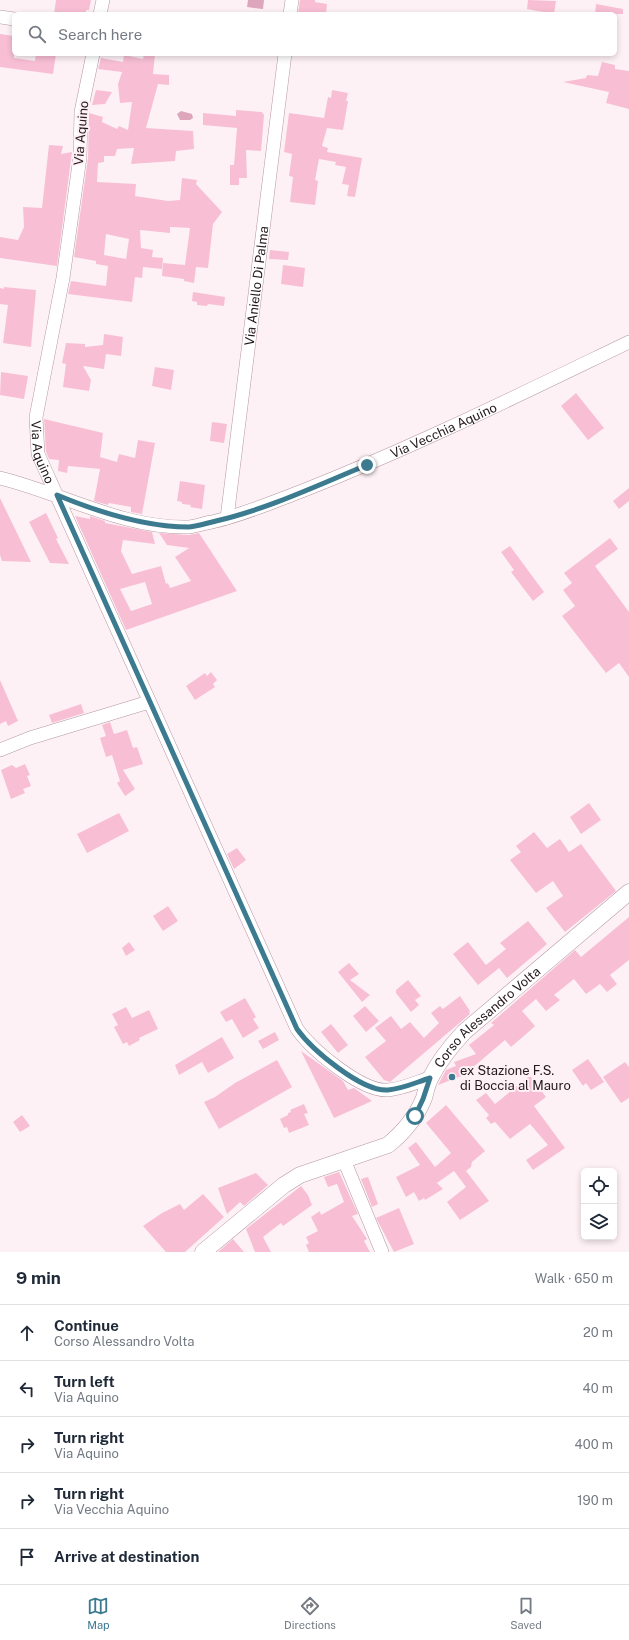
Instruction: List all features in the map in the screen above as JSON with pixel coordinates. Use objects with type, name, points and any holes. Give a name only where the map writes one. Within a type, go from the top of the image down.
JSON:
[{"type":"main road","name":"Corso Alessandro Volta","points":[[203,1252],[284,1185],[300,1175],[388,1145],[400,1135],[408,1127],[418,1110],[430,1078],[450,1048],[464,1032],[629,892]]},
{"type":"street","points":[[100,12],[103,0]]},
{"type":"street","points":[[290,12],[292,0]]},
{"type":"street","points":[[0,17],[12,19]]},
{"type":"street","name":"Via Aquino","points":[[93,56],[81,112],[80,157],[63,278],[36,418],[38,454],[285,1006],[303,1038],[323,1056],[362,1083],[372,1087],[388,1090],[430,1078]]},
{"type":"street","name":"Via Aniello Di Palma","points":[[227,518],[285,56]]},
{"type":"street","name":"Via Vecchia Aquino","points":[[0,478],[57,495],[101,513],[160,524],[190,527],[227,518],[255,509],[367,465],[629,342]]},
{"type":"street","points":[[0,750],[30,738],[149,702]]},
{"type":"street","points":[[344,1160],[382,1252]]},
{"type":"shaded area","points":[[248,0],[264,0],[263,9],[247,7]]},
{"type":"shaded area","points":[[181,111],[192,114],[193,118],[190,120],[180,120],[177,114]]},
{"type":"building","points":[[56,0],[91,0],[89,10],[86,10],[86,12],[54,12]]},
{"type":"building","points":[[300,0],[315,0],[315,2],[327,4],[326,12],[298,12]]},
{"type":"building","points":[[528,0],[556,1],[554,12],[543,12],[527,9]]},
{"type":"building","points":[[596,4],[623,9],[623,14],[617,14],[617,12],[595,12]]},
{"type":"building","points":[[0,34],[12,36],[12,56],[14,56],[14,58],[35,61],[36,56],[56,56],[53,74],[0,67]]},
{"type":"building","points":[[124,56],[143,59],[144,56],[155,56],[153,74],[169,75],[169,85],[158,84],[146,128],[193,131],[194,149],[176,151],[175,161],[131,164],[134,148],[117,149],[115,156],[104,156],[104,162],[98,163],[97,182],[136,184],[135,196],[168,201],[180,200],[182,178],[197,180],[196,184],[222,212],[213,224],[208,268],[196,267],[194,283],[184,281],[184,279],[162,276],[163,263],[185,265],[190,228],[170,227],[170,233],[140,230],[141,248],[153,250],[152,257],[163,258],[162,269],[143,267],[142,278],[135,277],[132,302],[68,294],[71,281],[106,286],[108,266],[96,264],[96,261],[74,257],[88,158],[89,113],[103,117],[102,122],[117,129],[119,126],[128,130],[132,102],[120,103],[118,84],[122,72],[98,69],[101,58],[123,62]],"holes":[[[106,234],[129,239],[126,259],[104,255]]]},
{"type":"building","points":[[602,62],[615,65],[615,69],[629,71],[629,109],[606,103],[609,92],[563,82],[586,78],[587,75],[598,76]]},
{"type":"building","points":[[96,90],[112,92],[105,104],[92,105]]},
{"type":"building","points":[[332,90],[348,93],[343,130],[327,128],[322,146],[328,148],[327,152],[362,158],[355,197],[347,196],[349,185],[342,184],[346,167],[335,165],[336,162],[319,159],[315,180],[318,181],[315,205],[290,202],[293,177],[289,176],[292,154],[284,152],[289,113],[324,118],[328,97],[331,98]]},
{"type":"building","points":[[236,110],[262,112],[264,115],[261,151],[246,150],[247,178],[239,178],[239,185],[230,185],[230,165],[234,165],[237,128],[203,125],[203,113],[236,116]]},
{"type":"building","points":[[49,145],[63,146],[61,154],[72,152],[57,266],[0,258],[0,237],[18,240],[24,227],[23,207],[42,208]]},
{"type":"building","points":[[270,250],[289,252],[288,260],[269,259]]},
{"type":"building","points":[[283,265],[305,268],[303,287],[281,284]]},
{"type":"building","points":[[4,287],[36,290],[31,347],[3,343],[8,305],[0,304],[0,288],[4,289]]},
{"type":"building","points":[[193,292],[225,297],[224,306],[208,304],[207,306],[197,305],[197,302],[192,301]]},
{"type":"building","points":[[104,334],[123,337],[121,356],[106,354],[104,369],[83,366],[91,380],[89,391],[63,387],[66,364],[62,363],[66,343],[85,344],[85,347],[103,345]]},
{"type":"building","points":[[155,367],[174,370],[171,390],[152,386]]},
{"type":"building","points":[[1,372],[28,376],[24,399],[0,395]]},
{"type":"building","points":[[576,393],[604,428],[588,440],[561,406]]},
{"type":"building","points":[[44,419],[103,433],[100,457],[117,462],[119,454],[135,458],[138,440],[155,443],[142,514],[131,512],[131,507],[109,503],[108,505],[94,501],[100,469],[68,466],[67,473],[58,471],[59,460],[49,459],[46,452]]},
{"type":"building","points":[[212,422],[227,424],[224,443],[210,441]]},
{"type":"building","points":[[180,481],[205,485],[202,509],[190,507],[191,505],[182,504],[182,502],[177,501]]},
{"type":"building","points":[[629,488],[629,501],[619,509],[613,501]]},
{"type":"building","points":[[0,498],[31,562],[2,561],[0,555]]},
{"type":"building","points":[[46,513],[58,538],[56,539],[69,564],[50,563],[29,522]]},
{"type":"building","points":[[75,516],[90,519],[90,516],[105,521],[105,523],[152,532],[155,544],[123,540],[121,551],[132,574],[161,566],[166,584],[168,583],[170,588],[191,581],[175,557],[189,548],[167,545],[159,533],[189,535],[199,533],[237,591],[126,630]],"holes":[[[145,582],[152,604],[131,611],[120,589]]]},
{"type":"building","points":[[610,538],[618,549],[595,566],[629,612],[629,677],[619,663],[606,673],[562,616],[575,606],[563,590],[572,583],[564,573]]},
{"type":"building","points":[[510,546],[544,592],[533,601],[511,572],[514,570],[501,552]]},
{"type":"building","points":[[211,672],[217,680],[213,684],[215,687],[195,700],[186,686],[205,673],[207,676]]},
{"type":"building","points":[[0,680],[18,721],[8,726],[6,721],[0,724]]},
{"type":"building","points":[[81,704],[84,713],[52,723],[49,715]]},
{"type":"building","points":[[110,722],[114,734],[127,730],[133,748],[137,747],[143,764],[123,770],[135,789],[125,796],[117,783],[120,781],[112,755],[106,757],[100,738],[106,736],[102,725]]},
{"type":"building","points":[[25,764],[30,775],[27,776],[31,786],[23,789],[25,793],[11,799],[1,770],[12,765],[16,768]]},
{"type":"building","points":[[589,803],[601,820],[581,834],[570,817]]},
{"type":"building","points":[[119,813],[129,831],[87,853],[77,834]]},
{"type":"building","points":[[534,832],[547,848],[560,839],[569,852],[581,844],[616,891],[565,932],[546,908],[563,896],[553,881],[536,893],[510,860],[521,852],[516,846]]},
{"type":"building","points":[[237,848],[246,860],[234,869],[227,854]]},
{"type":"building","points":[[168,906],[178,921],[163,931],[153,916]]},
{"type":"building","points":[[629,917],[629,960],[610,975],[617,984],[607,992],[600,984],[586,994],[574,979],[554,995],[560,1000],[546,1011],[536,999],[522,1011],[535,1026],[525,1035],[511,1047],[505,1040],[471,1069],[472,1072],[438,1085],[446,1070],[456,1066],[454,1062],[476,1054],[469,1045],[494,1025],[491,1023],[575,950],[581,957]]},
{"type":"building","points":[[528,921],[547,944],[507,978],[499,968],[478,985],[453,954],[468,942],[486,965],[506,949],[500,943]]},
{"type":"building","points":[[129,942],[135,950],[126,956],[122,948]]},
{"type":"building","points":[[349,963],[359,974],[350,980],[370,995],[362,1002],[338,972]]},
{"type":"building","points":[[408,980],[421,996],[415,1000],[419,1005],[411,1012],[396,993],[396,990]]},
{"type":"building","points":[[460,996],[470,1011],[470,1014],[390,1082],[384,1080],[365,1057],[386,1041],[375,1028],[391,1016],[401,1029],[410,1022],[424,1038],[439,1023],[431,1013],[440,1006],[443,1009]]},
{"type":"building","points":[[245,998],[256,1017],[253,1019],[259,1028],[243,1038],[232,1019],[226,1022],[220,1012]]},
{"type":"building","points":[[365,1006],[379,1021],[366,1032],[353,1016]]},
{"type":"building","points":[[126,1007],[132,1018],[149,1010],[158,1029],[139,1038],[140,1040],[129,1046],[127,1042],[123,1044],[114,1027],[118,1025],[112,1014]]},
{"type":"building","points":[[331,1024],[348,1045],[338,1053],[321,1032]]},
{"type":"building","points":[[275,1032],[279,1040],[263,1049],[258,1041]]},
{"type":"building","points":[[222,1037],[234,1058],[208,1073],[202,1062],[179,1075],[175,1065]]},
{"type":"building","points":[[301,1051],[343,1081],[348,1090],[354,1088],[372,1101],[334,1118]]},
{"type":"building","points":[[588,1059],[604,1082],[591,1090],[586,1083],[583,1086],[572,1070]]},
{"type":"building","points":[[277,1060],[292,1087],[219,1129],[204,1102]]},
{"type":"building","points":[[625,1062],[629,1067],[629,1098],[621,1103],[603,1077]]},
{"type":"building","points":[[528,1077],[531,1077],[546,1097],[534,1106],[565,1148],[533,1170],[526,1160],[548,1145],[530,1124],[510,1139],[495,1122],[491,1124],[486,1118],[489,1115],[476,1100],[486,1093],[495,1104]]},
{"type":"building","points":[[304,1104],[308,1113],[304,1114],[309,1125],[289,1133],[287,1127],[284,1128],[280,1119],[288,1115],[288,1113],[291,1112],[290,1110]]},
{"type":"building","points":[[446,1105],[485,1151],[472,1162],[471,1167],[466,1171],[489,1201],[460,1220],[447,1202],[466,1187],[454,1171],[437,1183],[443,1189],[425,1200],[424,1198],[419,1201],[414,1192],[406,1197],[396,1177],[420,1165],[408,1148],[416,1142],[435,1167],[451,1153],[426,1123]]},
{"type":"building","points":[[22,1115],[30,1126],[20,1132],[13,1122]]},
{"type":"building","points":[[339,1172],[358,1214],[352,1216],[367,1239],[364,1241],[370,1252],[309,1252],[306,1245],[309,1243],[306,1237],[318,1231],[311,1217],[320,1211],[321,1215],[344,1202],[337,1184],[328,1187],[324,1177]]},
{"type":"building","points":[[256,1173],[268,1185],[244,1206],[240,1202],[227,1214],[218,1188]]},
{"type":"building","points":[[368,1177],[378,1204],[372,1207],[361,1179]]},
{"type":"building","points":[[301,1186],[308,1195],[312,1205],[283,1226],[281,1223],[263,1237],[271,1252],[255,1252],[246,1229]]},
{"type":"building","points":[[203,1194],[224,1217],[185,1252],[166,1252],[143,1226],[162,1213],[180,1204],[184,1210]]},
{"type":"building","points":[[399,1208],[414,1244],[394,1252],[376,1218]]},
{"type":"building","points":[[233,1239],[244,1252],[218,1252]]},
{"type":"place","name":"ex Stazione F.S. di Boccia al Mauro","points":[[452,1077]]},
{"type":"route","points":[[367,465],[255,509],[227,518],[190,527],[160,524],[101,513],[57,495],[285,1006],[297,1029],[303,1038],[318,1053],[362,1083],[372,1087],[388,1090],[430,1078],[415,1116]]}]
